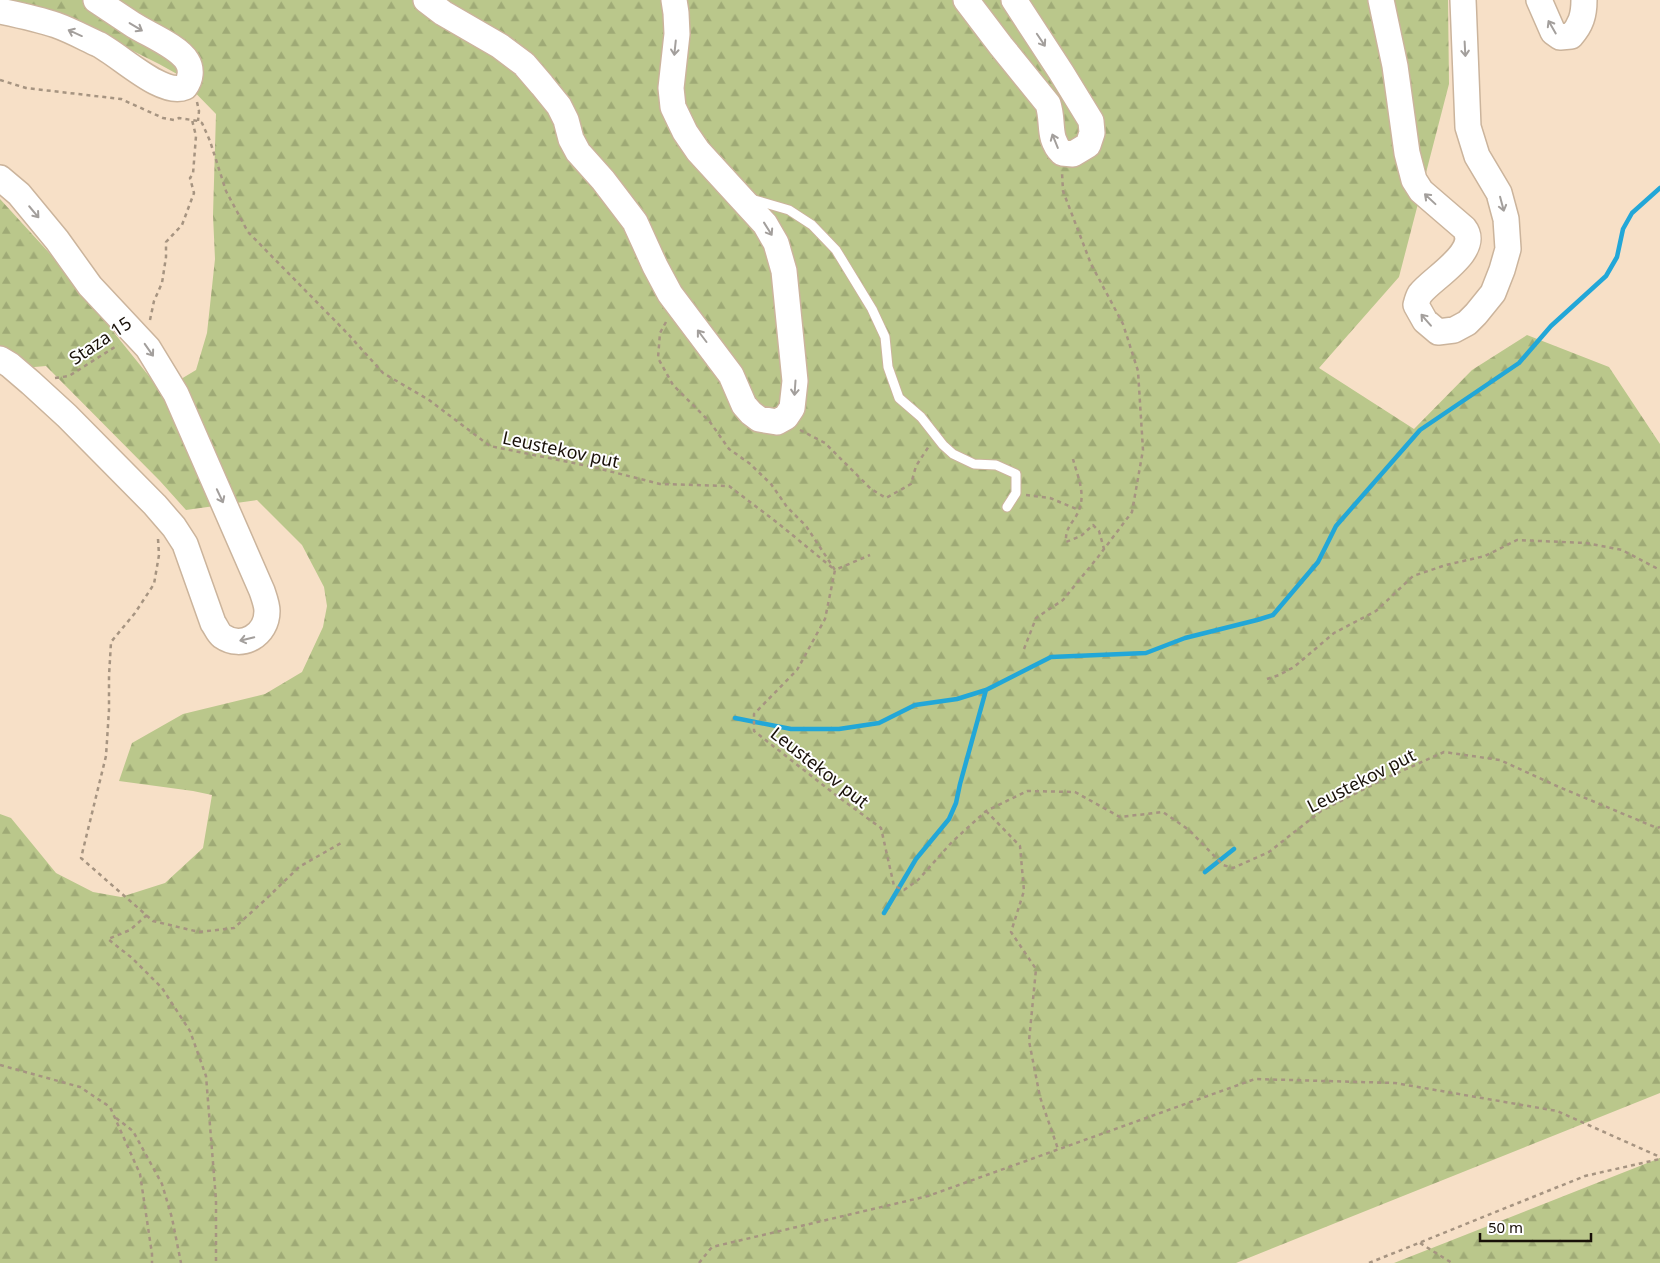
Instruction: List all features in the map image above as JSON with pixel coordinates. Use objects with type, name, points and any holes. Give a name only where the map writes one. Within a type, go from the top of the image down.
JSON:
[{"type":"main road","points":[[0,11],[58,25],[109,50],[158,84],[175,89],[185,87],[190,75],[190,67],[178,51],[131,24],[96,0]]},
{"type":"main road","points":[[426,0],[443,13],[500,46],[524,64],[542,85],[559,106],[578,152],[603,180],[635,222],[670,294],[731,375],[744,405],[750,413],[759,419],[771,422],[781,420],[786,417],[792,408],[795,381],[784,271],[776,243],[765,224],[698,151],[685,132],[673,107],[671,88],[677,34],[674,0]]},
{"type":"main road","points":[[966,0],[1048,104],[1052,114],[1052,135],[1055,146],[1062,154],[1073,154],[1088,145],[1092,133],[1091,121],[1014,0]]},
{"type":"main road","points":[[1381,0],[1396,73],[1407,153],[1414,180],[1421,191],[1468,232],[1465,249],[1447,270],[1420,294],[1416,305],[1424,321],[1438,332],[1454,330],[1467,323],[1476,314],[1492,293],[1502,270],[1508,249],[1506,219],[1499,194],[1477,156],[1468,127],[1463,0]]},
{"type":"main road","points":[[1539,0],[1553,32],[1560,37],[1571,36],[1577,30],[1584,15],[1584,0]]},
{"type":"main road","points":[[0,178],[19,194],[58,240],[90,286],[148,348],[176,394],[262,591],[267,611],[264,625],[254,638],[247,641],[230,640],[220,635],[213,623],[185,544],[174,527],[155,505],[67,416],[10,365],[0,359]]},
{"type":"lane","points":[[739,195],[789,210],[812,225],[836,250],[872,308],[885,337],[888,367],[899,398],[921,418],[953,454],[974,464],[996,465],[1016,474],[1016,493],[1007,507]]},
{"type":"path","points":[[0,80],[26,88],[121,99],[163,118],[192,120]]},
{"type":"path","name":"Staza 15","points":[[31,383],[69,376],[135,334],[150,320],[154,301],[162,283],[166,242],[182,225],[194,193],[190,178],[193,174],[196,136],[192,120]]},
{"type":"path","name":"Leustekov put","points":[[192,120],[202,123],[226,190],[248,232],[384,373],[429,400],[490,446],[593,467],[660,484],[729,486],[836,570],[825,619],[798,670],[754,714],[754,731],[881,828],[894,886],[904,890],[918,880],[952,842],[986,811],[1027,791],[1075,792],[1120,817],[1163,812],[1189,830],[1223,865],[1233,868],[1269,852],[1321,811],[1386,778],[1444,752],[1500,760],[1559,788],[1660,828]]},
{"type":"path","points":[[1024,649],[1036,618],[1063,600],[1132,512],[1143,450],[1138,371],[1123,324],[1091,264],[1063,191],[1062,154]]},
{"type":"path","points":[[681,308],[670,314],[660,333],[658,358],[673,385],[710,422],[729,449],[749,463],[771,484],[787,507],[806,526],[836,570],[870,556]]},
{"type":"path","points":[[781,420],[825,443],[871,489],[886,498],[911,484],[916,466],[924,451],[937,438]]},
{"type":"path","points":[[1073,459],[1082,492],[1079,510],[1065,532],[1066,542],[1081,536],[1093,525],[1099,531],[1104,548]]},
{"type":"path","points":[[1016,493],[1050,498],[1079,510]]},
{"type":"path","points":[[157,535],[159,555],[154,584],[135,613],[111,642],[110,710],[106,756],[81,858],[153,921],[199,932],[234,928],[299,867],[341,843]]},
{"type":"path","points":[[1267,679],[1294,667],[1334,633],[1376,611],[1413,576],[1446,565],[1485,556],[1517,540],[1586,543],[1622,550],[1660,570]]},
{"type":"path","points":[[986,811],[1020,846],[1024,891],[1012,932],[1036,969],[1029,1041],[1040,1097],[1058,1149]]},
{"type":"path","points":[[147,915],[130,930],[108,939],[132,958],[162,988],[190,1031],[206,1076],[216,1200],[216,1263]]},
{"type":"path","points":[[0,1065],[80,1088],[110,1107],[140,1174],[152,1263]]},
{"type":"path","points":[[699,1263],[712,1247],[928,1196],[1254,1079],[1396,1083],[1557,1111],[1660,1158]]},
{"type":"path","points":[[115,1117],[133,1131],[162,1184],[172,1218],[181,1263]]},
{"type":"path","points":[[1369,1263],[1584,1176],[1660,1158]]},
{"type":"path","points":[[1420,1243],[1452,1263]]},
{"type":"green space","points":[[0,0],[1448,0],[1449,84],[1399,277],[1319,368],[1414,429],[1472,370],[1527,335],[1609,367],[1660,444],[1660,1093],[1236,1263],[0,1263],[0,814],[11,818],[56,873],[93,892],[121,897],[165,883],[203,848],[212,795],[119,781],[132,743],[183,714],[265,694],[302,672],[323,627],[327,606],[324,587],[302,545],[257,500],[186,510],[160,481],[46,366],[0,370],[0,199],[53,257],[161,391],[196,370],[207,333],[215,259],[213,215],[216,114],[177,74],[159,64],[107,38]]},
{"type":"green space","points":[[1660,1158],[1660,1263],[1394,1263]]},
{"type":"waterway","points":[[735,718],[791,729],[839,729],[879,723],[915,705],[957,699],[986,690],[1051,657],[1146,653],[1185,638],[1273,615],[1318,562],[1336,526],[1420,430],[1519,363],[1551,326],[1606,276],[1617,257],[1623,229],[1632,213],[1660,188]]},
{"type":"waterway","points":[[884,913],[916,859],[949,819],[956,803],[986,690]]},
{"type":"waterway","points":[[1205,872],[1234,849]]}]
